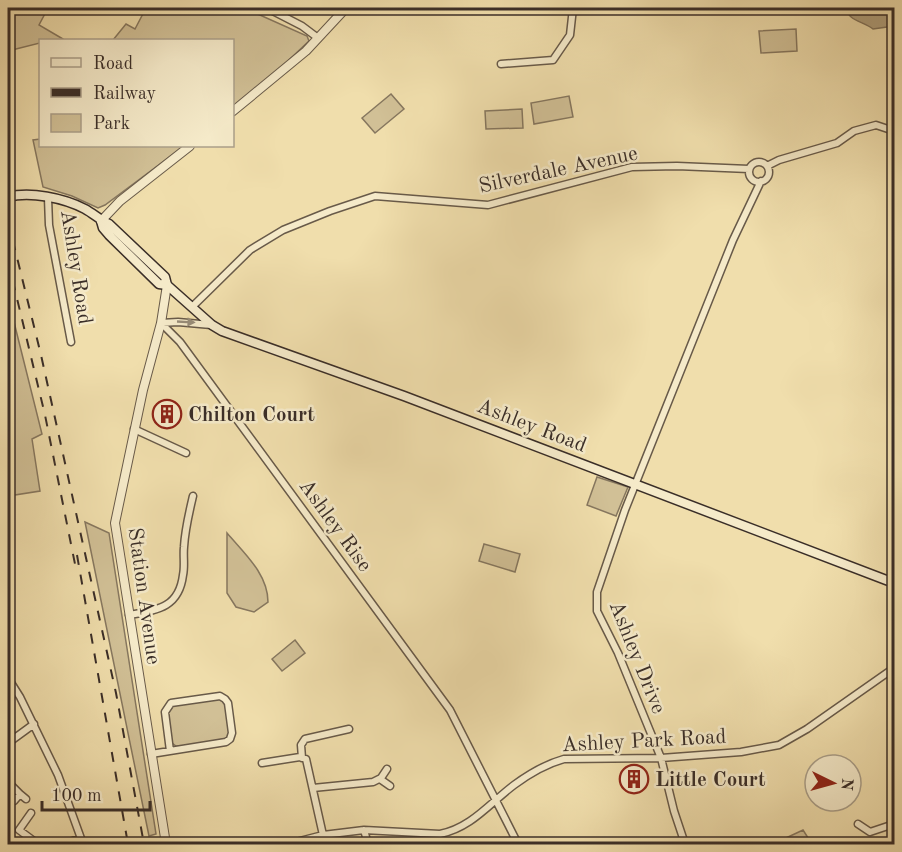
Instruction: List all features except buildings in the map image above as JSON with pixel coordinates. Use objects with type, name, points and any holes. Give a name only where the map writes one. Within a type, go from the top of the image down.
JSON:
[{"type":"main road","name":"Ashley Road","points":[[8,197],[18,194],[48,198],[84,208],[109,224],[165,277],[167,285],[212,325],[237,337],[404,396],[636,483],[894,584]]},
{"type":"street","points":[[267,8],[302,26],[318,38]]},
{"type":"street","points":[[234,110],[278,75],[346,8]]},
{"type":"street","points":[[501,64],[553,60],[570,35],[573,8]]},
{"type":"street","points":[[767,166],[779,160],[837,143],[854,131],[876,125],[894,130]]},
{"type":"street","points":[[101,221],[120,201],[189,147]]},
{"type":"street","points":[[636,483],[733,240],[760,181],[768,176],[767,166],[762,162],[755,162],[749,169],[752,178],[760,181]]},
{"type":"street","name":"Silverdale Avenue","points":[[192,307],[250,250],[292,226],[375,196],[488,205],[632,167],[749,169]]},
{"type":"street","name":"Ashley Road","points":[[48,198],[49,225],[71,342]]},
{"type":"street","name":"Station Avenue","points":[[166,844],[115,523],[134,429],[161,323],[167,285]]},
{"type":"street","points":[[161,323],[212,325]]},
{"type":"street","name":"Ashley Rise","points":[[161,323],[188,352],[450,710],[518,844]]},
{"type":"street","points":[[134,429],[186,453]]},
{"type":"street","name":"Ashley Drive","points":[[636,483],[597,592],[597,611],[618,653],[661,758],[685,844]]},
{"type":"street","points":[[129,615],[167,606],[180,592],[184,573],[186,528],[194,496]]},
{"type":"street","name":"Ashley Park Road","points":[[288,844],[323,835],[364,830],[450,832],[469,822],[515,784],[549,763],[564,759],[661,758],[741,752],[779,745],[807,729],[894,668]]},
{"type":"street","points":[[8,678],[20,697],[58,775],[82,841],[65,844]]},
{"type":"street","points":[[151,754],[170,751],[226,742],[232,733],[228,703],[225,699],[220,696],[171,703],[167,706],[165,712],[170,751]]},
{"type":"street","points":[[8,743],[33,724]]},
{"type":"street","points":[[302,758],[301,745],[305,739],[349,729]]},
{"type":"street","points":[[262,763],[306,759],[323,835]]},
{"type":"street","points":[[313,788],[373,782],[380,779],[387,770]]},
{"type":"street","points":[[380,779],[390,786]]},
{"type":"street","points":[[8,782],[26,799]]},
{"type":"street","points":[[14,801],[20,794]]},
{"type":"street","points":[[31,813],[19,830],[38,844]]},
{"type":"street","points":[[858,824],[870,832],[894,824]]},
{"type":"street","points":[[364,830],[368,844]]},
{"type":"green space","points":[[8,8],[48,8],[39,25],[63,39],[39,39],[39,43],[8,51]]},
{"type":"green space","points":[[146,8],[244,8],[307,36],[309,41],[257,90],[234,107],[234,39],[114,39],[126,24],[135,29]]},
{"type":"green space","points":[[796,29],[797,51],[761,53],[759,31]]},
{"type":"green space","points":[[391,94],[404,109],[375,133],[362,118]]},
{"type":"green space","points":[[569,96],[573,117],[534,124],[531,103]]},
{"type":"green space","points":[[522,109],[523,128],[486,129],[485,111]]},
{"type":"green space","points":[[39,139],[39,147],[183,147],[98,208],[72,196],[43,187],[33,140]]},
{"type":"green space","points":[[8,298],[42,434],[32,439],[40,491],[8,496]]},
{"type":"green space","points":[[597,477],[628,487],[616,516],[587,505]]},
{"type":"green space","points":[[85,522],[109,533],[156,834],[149,836]]},
{"type":"green space","points":[[227,533],[254,564],[264,582],[268,602],[254,612],[236,607],[227,593]]},
{"type":"green space","points":[[484,544],[520,554],[515,572],[479,561]]},
{"type":"green space","points":[[295,640],[305,653],[282,671],[272,659]]},
{"type":"green space","points":[[221,699],[225,702],[228,738],[183,747],[172,743],[167,712],[173,705]]},
{"type":"green space","points":[[803,830],[812,844],[773,844]]},
{"type":"shaded area","points":[[846,8],[894,8],[894,26],[873,29],[850,16]]},
{"type":"railway","points":[[8,221],[41,355],[116,693],[144,844]]},
{"type":"railway","points":[[8,261],[45,415],[75,564]]},
{"type":"railway","points":[[77,555],[128,844]]},
{"type":"place","name":"Chilton Court","points":[[167,414]]},
{"type":"place","name":"Little Court","points":[[634,779]]}]
